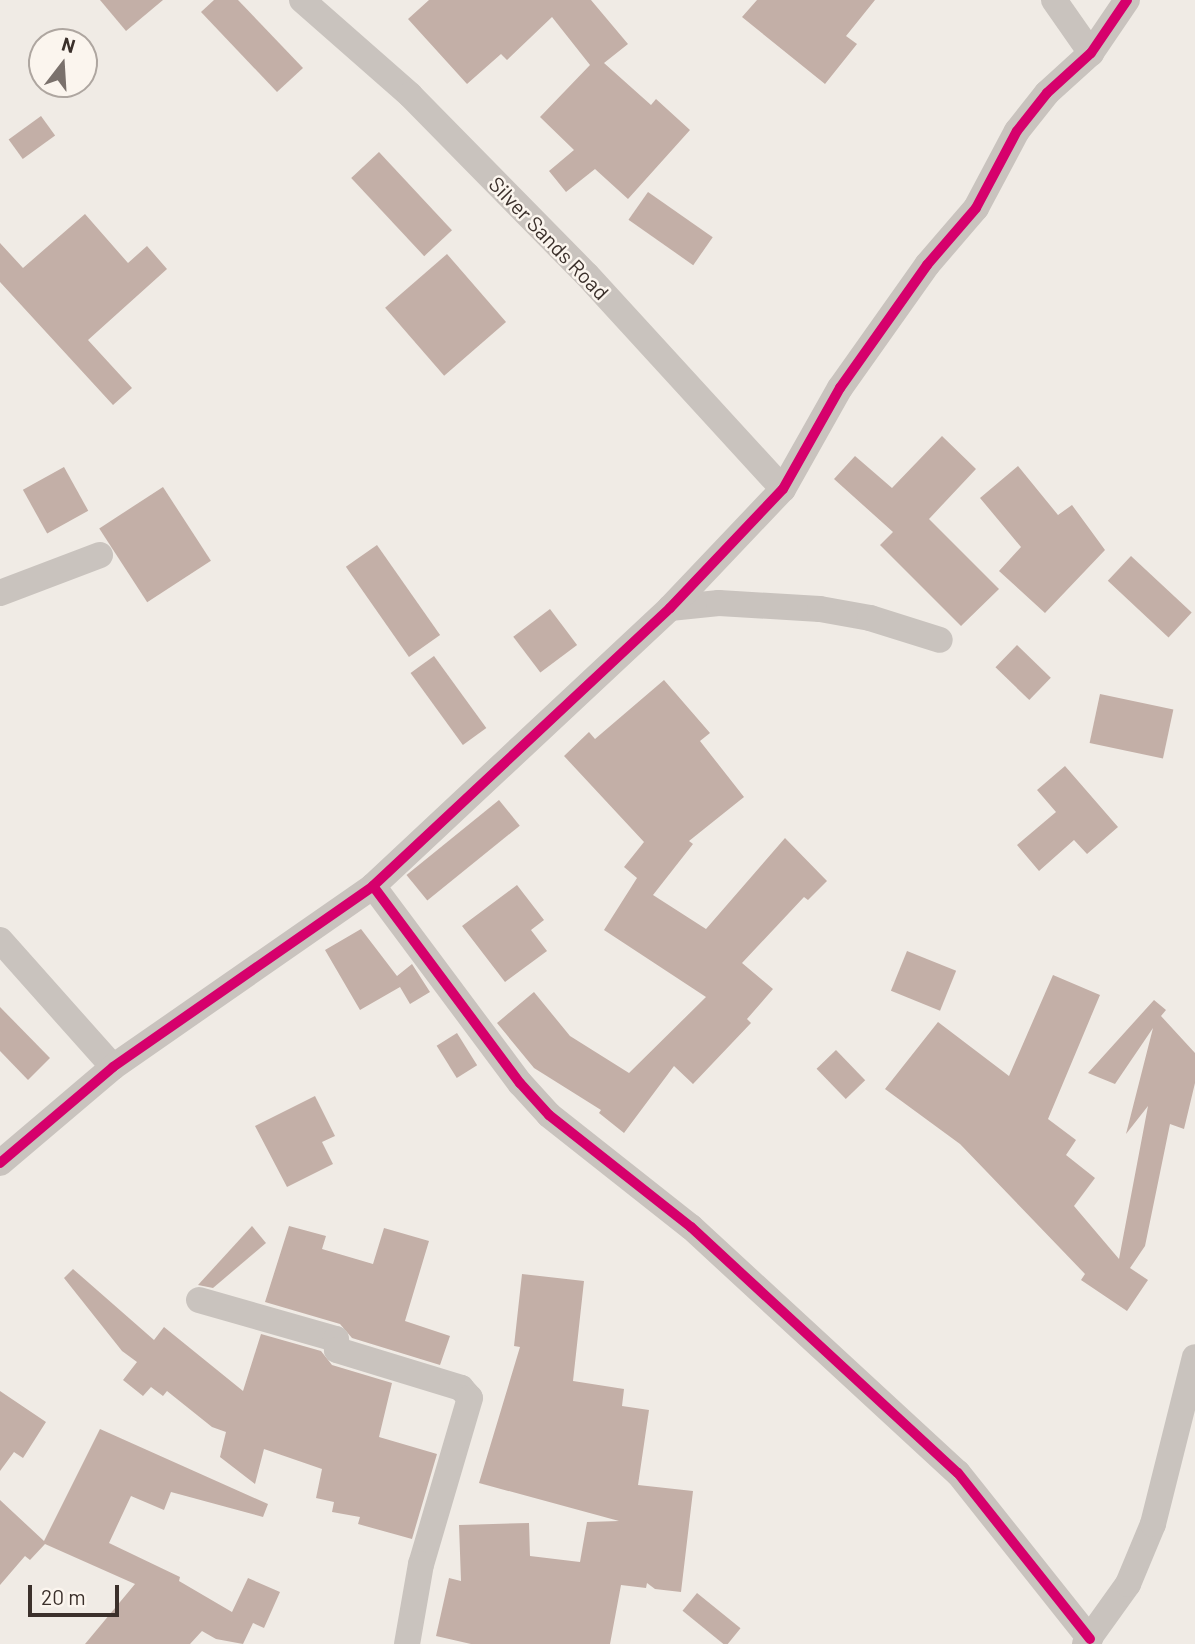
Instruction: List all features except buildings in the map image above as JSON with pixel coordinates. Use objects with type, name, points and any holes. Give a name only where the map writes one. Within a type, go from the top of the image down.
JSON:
[{"type":"street","name":"Silver Sands Road","points":[[302,0],[410,95],[587,275],[783,489]]},
{"type":"street","points":[[1054,0],[1091,53]]},
{"type":"street","points":[[0,1163],[113,1067],[373,886],[670,608],[783,489],[840,388],[927,265],[976,208],[1017,131],[1047,93],[1091,53],[1127,0]]},
{"type":"street","points":[[0,593],[100,555]]},
{"type":"street","points":[[670,608],[719,603],[820,609],[870,618],[940,640]]},
{"type":"street","points":[[373,886],[520,1083],[549,1115],[691,1227],[958,1473],[1088,1641],[1128,1584],[1153,1524],[1195,1357]]},
{"type":"street","points":[[0,940],[113,1067]]},
{"type":"street","points":[[199,1300],[335,1339],[337,1350],[461,1388],[470,1398],[421,1564],[407,1644]]},
{"type":"cycle path","points":[[0,1163],[113,1067],[373,886],[670,608],[783,489],[840,388],[927,265],[976,208],[1017,131],[1047,93],[1091,53],[1127,0]]},
{"type":"cycle path","points":[[373,886],[520,1083],[549,1115],[691,1227],[958,1473],[1090,1639]]}]
